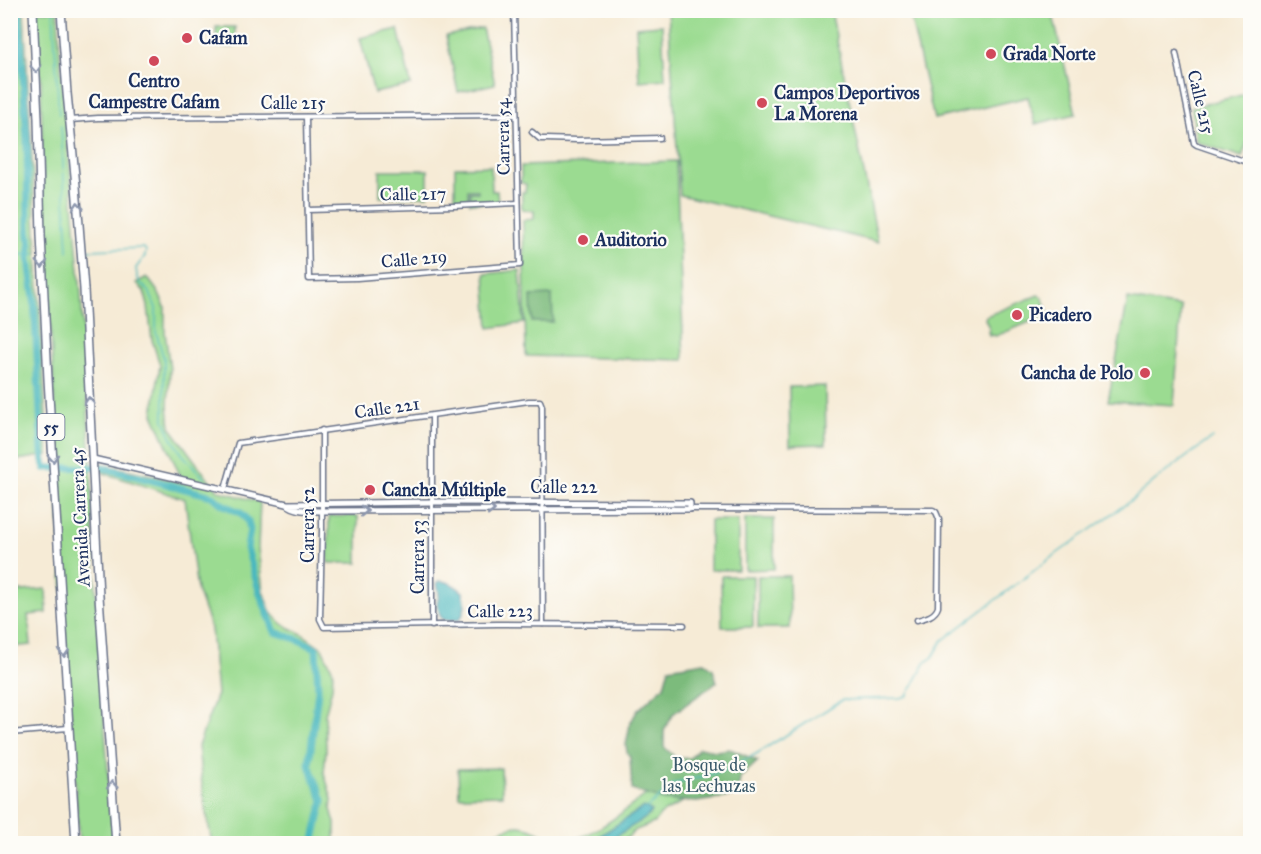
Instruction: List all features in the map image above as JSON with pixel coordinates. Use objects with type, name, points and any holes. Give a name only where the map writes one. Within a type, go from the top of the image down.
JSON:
[{"type":"highway","name":"Avenida Carrera 45","points":[[33,10],[42,266],[76,843]]},
{"type":"highway","name":"Avenida Carrera 45","points":[[61,10],[84,289],[99,596],[116,843]]},
{"type":"street","name":"Carrera 54","points":[[514,10],[521,264]]},
{"type":"street","name":"Calle 215","points":[[1176,53],[1194,142],[1244,161],[1251,145]]},
{"type":"street","name":"Calle 215","points":[[70,120],[516,115]]},
{"type":"street","points":[[306,117],[308,210]]},
{"type":"street","points":[[532,132],[540,139],[660,138]]},
{"type":"street","name":"Calle 217","points":[[308,210],[518,203]]},
{"type":"street","name":"Calle 219","points":[[308,210],[309,279],[371,277],[521,264]]},
{"type":"street","name":"Calle 221","points":[[225,489],[238,443],[540,401],[542,406],[543,502]]},
{"type":"street","name":"Carrera 53","points":[[432,416],[432,626]]},
{"type":"street","name":"Carrera 52","points":[[320,620],[321,430]]},
{"type":"street","name":"Calle 222","points":[[93,459],[287,504],[296,509],[432,502],[543,502],[933,510],[939,519],[938,608],[932,615],[916,620]]},
{"type":"street","points":[[543,502],[543,624]]},
{"type":"street","name":"Calle 222","points":[[322,507],[432,511],[690,506]]},
{"type":"street","name":"Calle 223","points":[[320,620],[324,627],[684,625]]},
{"type":"street","points":[[10,733],[68,728]]},
{"type":"green space","points":[[10,11],[24,11],[48,455],[11,461]]},
{"type":"green space","points":[[36,11],[58,11],[81,294],[97,616],[113,843],[79,843],[64,616]]},
{"type":"green space","name":"Campos Deportivos La Morena","points":[[668,11],[831,11],[878,242],[680,195]]},
{"type":"green space","name":"Grada Norte","points":[[909,11],[1052,11],[1076,114],[1035,124],[1028,97],[934,119]]},
{"type":"green space","points":[[662,25],[665,79],[639,81],[636,27]]},
{"type":"green space","points":[[216,27],[235,27],[235,47],[216,47]]},
{"type":"green space","points":[[482,28],[495,84],[458,92],[446,36]]},
{"type":"green space","points":[[398,29],[411,85],[374,93],[360,38]]},
{"type":"green space","points":[[1250,93],[1250,134],[1242,157],[1196,142],[1192,107]]},
{"type":"green space","points":[[676,161],[684,360],[526,356],[523,220],[534,219],[534,211],[522,209],[522,192],[525,192],[526,184],[521,183],[521,166]]},
{"type":"green space","points":[[491,166],[492,191],[497,191],[498,202],[470,203],[470,192],[478,192],[478,190],[468,190],[468,199],[455,199],[455,167]]},
{"type":"green space","points":[[380,170],[428,170],[428,196],[380,197]]},
{"type":"green space","points":[[520,270],[524,323],[489,328],[485,274]]},
{"type":"green space","points":[[147,277],[165,307],[165,332],[170,369],[168,405],[170,427],[219,491],[260,502],[258,548],[263,591],[271,613],[284,625],[322,648],[333,671],[332,688],[325,715],[324,773],[332,799],[335,843],[212,843],[203,795],[198,746],[217,694],[211,629],[197,590],[185,499],[101,472],[102,464],[183,482],[153,414],[160,365],[152,340],[144,291],[136,283]]},
{"type":"green space","points":[[552,295],[553,322],[532,322],[531,296]]},
{"type":"green space","name":"Picadero","points":[[1038,295],[1042,297],[1047,315],[996,336],[989,336],[988,331],[990,330],[986,316]]},
{"type":"green space","name":"Cancha de Polo","points":[[1128,299],[1181,307],[1174,405],[1108,401]]},
{"type":"green space","points":[[825,386],[826,444],[790,445],[789,387]]},
{"type":"green space","points":[[329,516],[358,516],[358,563],[328,563]]},
{"type":"green space","points":[[745,519],[774,519],[774,569],[745,570]]},
{"type":"green space","points":[[710,520],[738,520],[738,570],[710,570]]},
{"type":"green space","points":[[721,576],[753,576],[753,627],[722,627]]},
{"type":"green space","points":[[758,576],[789,576],[790,628],[758,628]]},
{"type":"green space","points":[[46,589],[47,613],[28,615],[31,645],[11,647],[11,592]]},
{"type":"green space","name":"Bosque de las Lechuzas","points":[[704,662],[713,669],[717,682],[673,714],[664,731],[664,747],[676,758],[690,758],[699,748],[716,751],[730,749],[758,761],[740,778],[739,786],[733,796],[697,802],[664,800],[632,790],[630,758],[626,745],[630,724],[637,711],[664,686],[669,668]]},
{"type":"green space","points":[[501,768],[502,795],[459,796],[458,769]]},
{"type":"green space","points":[[647,794],[664,800],[684,801],[661,814],[654,823],[636,830],[621,843],[471,844],[502,830],[519,826],[537,831],[558,842],[574,840],[596,830]]},
{"type":"water","points":[[449,582],[463,592],[465,606],[459,620],[444,620],[440,616],[437,604],[439,594],[437,583]]},
{"type":"water","points":[[644,807],[652,811],[646,818],[619,834],[609,843],[585,843],[598,837]]},
{"type":"waterway","points":[[10,47],[15,26],[14,10]]},
{"type":"waterway","points":[[19,10],[27,140],[29,259],[34,299],[42,452],[45,468],[101,467],[212,496],[222,504],[241,513],[248,521],[250,530],[247,548],[260,594],[275,632],[316,648],[318,690],[309,765],[323,800],[313,844]]},
{"type":"waterway","points":[[53,10],[59,114]]},
{"type":"waterway","points":[[61,126],[68,251]]},
{"type":"waterway","points":[[87,250],[144,248],[146,251],[136,268],[140,283],[149,291],[156,308],[156,332],[164,359],[164,420],[182,454],[204,478]]},
{"type":"waterway","points":[[10,255],[35,254]]},
{"type":"waterway","points":[[647,808],[674,784],[723,771],[756,754],[842,700],[907,696],[926,662],[933,657],[943,640],[1212,438]]},
{"type":"place","name":"Cafam","points":[[187,38]]},
{"type":"place","name":"Grada Norte","points":[[991,54]]},
{"type":"place","name":"Centro Campestre Cafam","points":[[154,61]]},
{"type":"place","name":"Campos Deportivos La Morena","points":[[762,103]]},
{"type":"place","name":"Auditorio","points":[[583,240]]},
{"type":"place","name":"Picadero","points":[[1017,315]]},
{"type":"place","name":"Cancha de Polo","points":[[1145,373]]},
{"type":"place","name":"Cancha Múltiple","points":[[370,490]]}]
